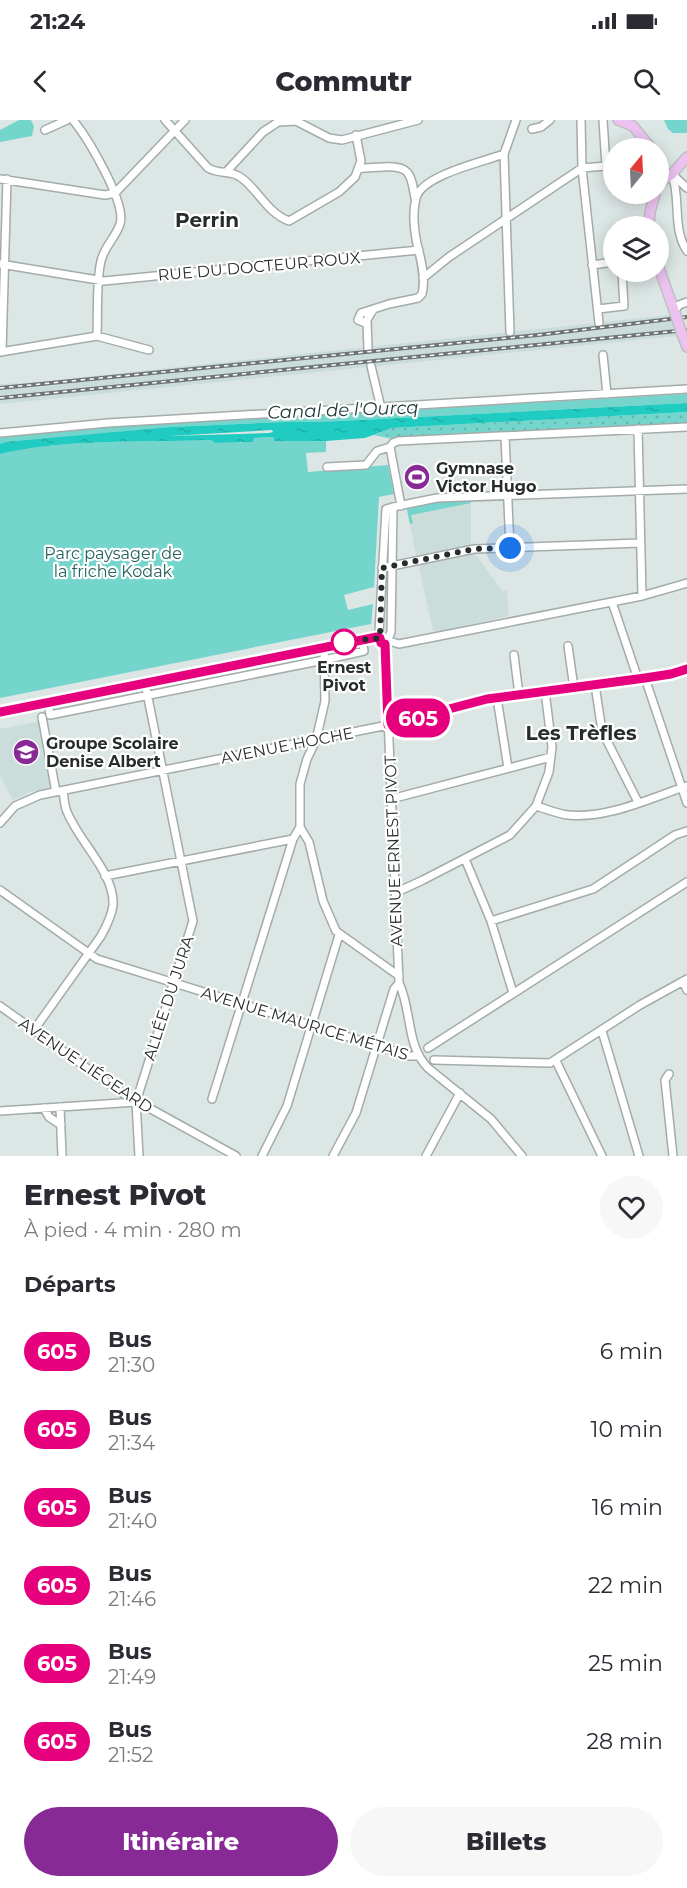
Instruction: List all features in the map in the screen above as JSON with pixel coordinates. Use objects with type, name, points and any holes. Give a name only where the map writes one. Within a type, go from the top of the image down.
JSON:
[{"type":"main road","points":[[620,120],[633,126],[643,138]]},
{"type":"main road","points":[[669,176],[687,157]]},
{"type":"main road","points":[[669,164],[678,165]]},
{"type":"main road","points":[[669,170],[672,174]]},
{"type":"main road","points":[[664,282],[687,347]]},
{"type":"street","points":[[45,130],[68,120]]},
{"type":"street","points":[[73,120],[97,158],[115,193],[122,217],[117,231],[102,255],[97,336]]},
{"type":"street","points":[[165,120],[208,168],[214,171],[227,171],[244,179],[269,207],[281,218],[289,221],[339,192],[359,169],[361,156],[356,135]]},
{"type":"street","points":[[149,350],[97,336],[1,352],[4,179],[105,195],[115,193],[185,120]]},
{"type":"street","points":[[227,171],[263,132],[278,122],[296,121],[336,140],[418,120]]},
{"type":"street","points":[[510,332],[504,154],[516,120]]},
{"type":"street","points":[[532,129],[541,127],[550,120]]},
{"type":"street","points":[[581,120],[582,168],[599,323]]},
{"type":"street","points":[[423,278],[449,257],[582,168],[606,166],[603,120]]},
{"type":"street","points":[[415,199],[420,189],[430,181],[504,154]]},
{"type":"street","points":[[359,169],[392,166],[403,168],[412,180],[415,199],[413,215],[423,278],[423,290],[418,298],[359,314],[358,320],[367,322],[368,349]]},
{"type":"street","points":[[672,174],[686,188],[676,192]]},
{"type":"street","points":[[672,174],[681,238],[687,250]]},
{"type":"street","name":"RUE DU DOCTEUR ROUX","points":[[2,264],[99,280],[419,250]]},
{"type":"street","points":[[592,265],[603,264]]},
{"type":"street","points":[[598,309],[624,306],[623,282]]},
{"type":"street","points":[[675,313],[679,305],[687,302]]},
{"type":"street","points":[[603,355],[607,394]]},
{"type":"street","points":[[371,366],[381,408]]},
{"type":"street","points":[[0,433],[108,423],[687,389]]},
{"type":"street","points":[[327,467],[366,465],[377,452],[398,441],[687,427]]},
{"type":"street","points":[[638,429],[642,596]]},
{"type":"street","points":[[505,436],[510,548]]},
{"type":"street","points":[[390,447],[402,506]]},
{"type":"street","points":[[380,637],[378,632],[386,509],[437,498],[687,489]]},
{"type":"street","name":"AVENUE ERNEST PIVOT","points":[[393,507],[391,632],[388,641],[388,725],[399,980],[404,992],[418,1056]]},
{"type":"street","points":[[382,568],[474,549],[640,543]]},
{"type":"street","points":[[0,712],[324,646],[380,637],[385,634],[388,641],[399,644],[642,596],[687,583]]},
{"type":"street","points":[[612,602],[684,787],[687,803]]},
{"type":"street","points":[[48,702],[50,715],[364,651],[362,639]]},
{"type":"street","points":[[213,1099],[293,839],[300,828],[300,784],[307,759],[316,740],[325,701],[324,646]]},
{"type":"street","points":[[568,646],[574,688]]},
{"type":"street","points":[[514,655],[519,695]]},
{"type":"street","points":[[259,659],[262,672]]},
{"type":"street","name":"AVENUE HOCHE","points":[[0,823],[15,806],[29,798],[60,791],[388,725],[497,698],[671,674],[687,669]]},
{"type":"street","name":"ALLÉE DU JURA","points":[[139,1156],[136,1102],[193,921],[145,682]]},
{"type":"street","points":[[595,684],[602,731],[638,802]]},
{"type":"street","points":[[395,892],[510,835],[536,806],[549,772],[552,747],[545,692]]},
{"type":"street","points":[[497,698],[508,768]]},
{"type":"street","points":[[34,1030],[90,954],[108,923],[113,905],[111,890],[105,876],[66,810],[42,717]]},
{"type":"street","points":[[391,800],[551,757]]},
{"type":"street","points":[[536,806],[568,815],[591,814],[613,810],[684,787]]},
{"type":"street","points":[[300,828],[309,842],[325,910],[332,926],[339,935],[399,980],[375,1046],[356,1113],[333,1156]]},
{"type":"street","points":[[491,921],[593,889],[675,835],[687,831]]},
{"type":"street","points":[[105,876],[293,839]]},
{"type":"street","points":[[465,859],[491,921],[513,993]]},
{"type":"street","points":[[416,1047],[428,1048],[687,882]]},
{"type":"street","name":"AVENUE MAURICE MÉTAIS","points":[[0,890],[97,959],[375,1046],[410,1056],[418,1056]]},
{"type":"street","points":[[262,1156],[287,1106],[339,935]]},
{"type":"street","points":[[434,1060],[550,1063],[640,1005],[685,980],[687,990]]},
{"type":"street","name":"AVENUE LIÉGEARD","points":[[0,1005],[136,1102],[236,1156]]},
{"type":"street","points":[[602,1030],[639,1156]]},
{"type":"street","points":[[428,1048],[434,1060]]},
{"type":"street","points":[[418,1056],[428,1068],[491,1119],[522,1156]]},
{"type":"street","points":[[428,1068],[434,1060]]},
{"type":"street","points":[[556,1061],[602,1156]]},
{"type":"street","points":[[669,1074],[665,1080],[673,1156]]},
{"type":"street","points":[[426,1156],[460,1093]]},
{"type":"street","points":[[0,1111],[136,1102]]},
{"type":"street","points":[[60,1107],[62,1156]]},
{"type":"street","points":[[44,1108],[49,1117],[60,1125]]},
{"type":"shaded area","points":[[670,315],[678,336],[0,404],[0,384],[28,383]]},
{"type":"shaded area","points":[[471,500],[471,546],[416,555],[407,510]]},
{"type":"shaded area","points":[[475,553],[502,591],[507,590],[509,616],[436,632],[433,630],[419,568],[422,564]]},
{"type":"shaded area","name":"Groupe Scolaire Denise Albert","points":[[47,720],[58,786],[30,792],[13,800],[0,776],[0,729]]},
{"type":"green space","points":[[19,120],[31,120],[34,126],[32,136],[0,142],[0,130]]},
{"type":"green space","points":[[664,120],[687,120],[687,133],[673,133],[668,129]]},
{"type":"green space","points":[[687,394],[687,403],[319,422],[170,427],[0,444],[0,437],[52,430]]},
{"type":"green space","points":[[687,412],[687,424],[392,439],[374,435],[392,428]]},
{"type":"green space","name":"Parc paysager de la friche Kodak","points":[[273,437],[274,441],[326,441],[326,452],[306,453],[308,472],[388,465],[394,494],[379,497],[374,587],[344,595],[348,610],[373,604],[371,624],[0,698],[0,454],[79,443],[211,440],[215,443],[253,442],[253,438]]},
{"type":"green space","points":[[471,500],[471,503],[411,515],[413,523],[410,524],[407,510],[409,507],[436,501]]},
{"type":"water","name":"Canal de l'Ourcq","points":[[687,403],[687,412],[392,428],[365,438],[326,441],[274,441],[273,437],[254,438],[253,442],[215,443],[211,440],[79,443],[0,454],[0,444],[6,442],[170,427],[319,422]],"holes":[[[272,430],[273,432],[269,433],[170,436]]]},
{"type":"railway","points":[[0,388],[538,335],[687,317]]},
{"type":"railway","points":[[0,398],[687,330]]},
{"type":"bus line","name":"605","points":[[0,712],[377,637],[380,638],[381,643],[385,644],[388,725],[487,699],[645,678],[687,669]]},
{"type":"place","name":"Gymnase Victor Hugo","points":[[417,477]]},
{"type":"place","name":"Ernest Pivot","points":[[344,642]]},
{"type":"place","name":"Groupe Scolaire Denise Albert","points":[[26,752]]},
{"type":"district","name":"Perrin","points":[[207,220]]},
{"type":"district","name":"Les Trèfles","points":[[581,733]]},
{"type":"route","points":[[344,642],[371,637],[380,638],[378,632],[382,568],[474,549],[510,548]]}]
